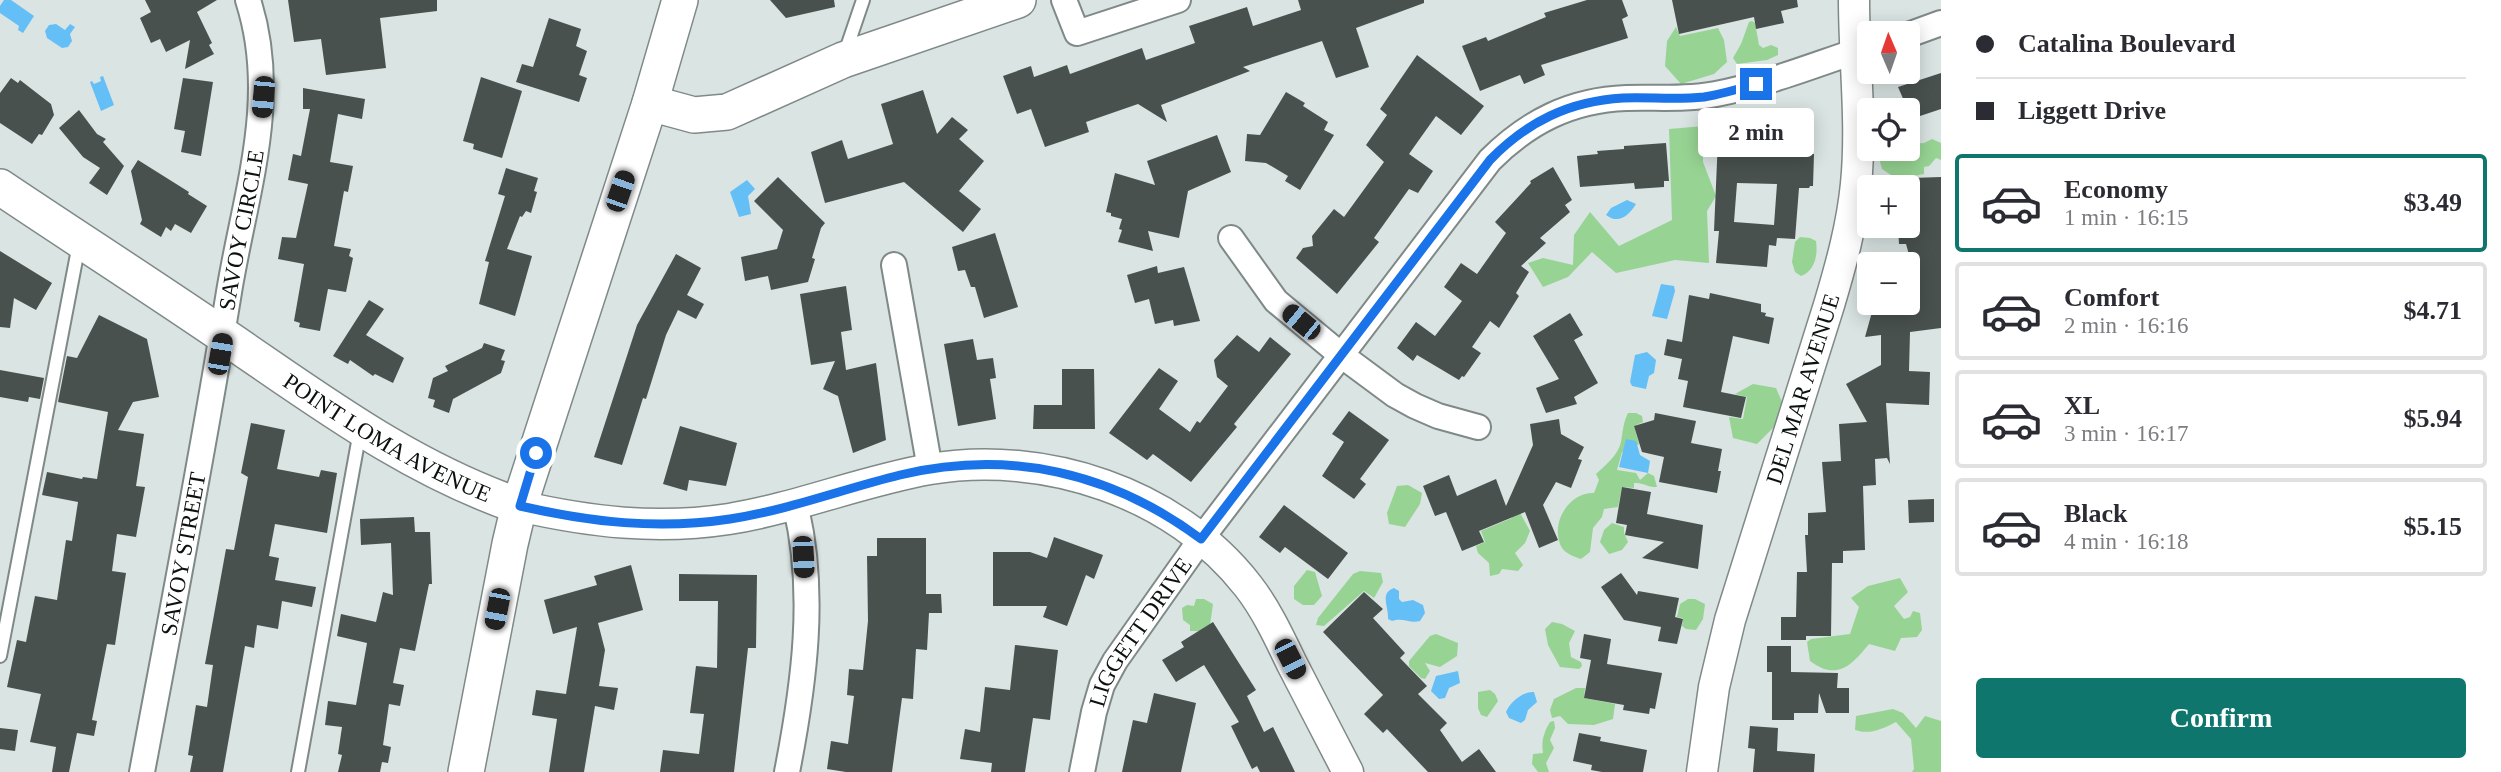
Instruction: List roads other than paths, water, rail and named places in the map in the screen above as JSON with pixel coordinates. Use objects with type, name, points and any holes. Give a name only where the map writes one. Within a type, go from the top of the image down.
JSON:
[{"type":"main road","points":[[466,772],[510,544],[520,506],[650,103],[680,0]]},
{"type":"main road","points":[[650,103],[694,115],[727,112],[843,60],[1018,0]]},
{"type":"main road","name":"POINT LOMA AVENUE","points":[[0,187],[360,430],[430,469],[485,494],[520,506]]},
{"type":"street","name":"SAVOY CIRCLE","points":[[223,336],[263,97],[260,49],[248,0]]},
{"type":"street","points":[[1064,0],[1077,33],[1178,0]]},
{"type":"street","name":"DEL MAR AVENUE","points":[[1854,0],[1857,21]]},
{"type":"street","points":[[1920,30],[1941,23]]},
{"type":"street","name":"LIGGETT DRIVE","points":[[1082,772],[1102,685],[1115,661],[1201,539],[1341,355],[1490,160],[1515,136],[1560,110],[1623,98],[1693,98],[1725,93],[1857,52]]},
{"type":"street","name":"DEL MAR AVENUE","points":[[1702,772],[1714,687],[1730,620],[1844,254],[1856,180],[1860,84]]},
{"type":"street","points":[[1231,237],[1276,301],[1341,355],[1415,407],[1478,427]]},
{"type":"street","points":[[894,265],[930,469]]},
{"type":"street","name":"SAVOY STREET","points":[[142,772],[223,336]]},
{"type":"street","name":"POINT LOMA AVENUE","points":[[520,506],[589,520],[650,525],[730,519],[930,469],[1011,465],[1082,478],[1148,504],[1201,539],[1233,569],[1256,598],[1348,772]]},
{"type":"street","points":[[788,772],[796,728],[807,623],[802,531],[795,504]]},
{"type":"lane","points":[[843,60],[863,0]]},
{"type":"lane","points":[[0,656],[79,240]]},
{"type":"lane","points":[[298,772],[360,430]]},
{"type":"water","points":[[4,0],[11,0],[34,16],[23,33],[18,30],[19,26],[0,13]]},
{"type":"water","points":[[56,24],[65,30],[70,24],[75,27],[70,34],[72,41],[68,47],[62,48],[47,38],[45,31],[49,25]]},
{"type":"water","points":[[103,76],[114,105],[101,111],[90,82],[94,84],[101,81],[100,77]]},
{"type":"water","points":[[747,180],[755,189],[748,196],[751,214],[739,217],[730,192]]},
{"type":"water","points":[[1627,200],[1636,204],[1627,215],[1615,219],[1606,215],[1611,208]]},
{"type":"water","points":[[1661,284],[1674,286],[1675,291],[1667,319],[1652,316]]},
{"type":"water","points":[[1647,352],[1656,360],[1654,373],[1649,376],[1646,389],[1632,386],[1630,382],[1635,355]]},
{"type":"water","points":[[1626,439],[1636,441],[1640,455],[1650,461],[1648,473],[1619,467]]},
{"type":"water","points":[[1394,588],[1399,591],[1399,599],[1402,602],[1413,600],[1423,605],[1425,613],[1420,621],[1388,619],[1386,597],[1389,590]]},
{"type":"water","points":[[1458,671],[1460,683],[1449,688],[1445,698],[1439,699],[1431,691],[1436,676]]},
{"type":"water","points":[[1534,692],[1537,702],[1528,710],[1525,720],[1521,723],[1509,718],[1506,712],[1514,701],[1521,695]]}]
